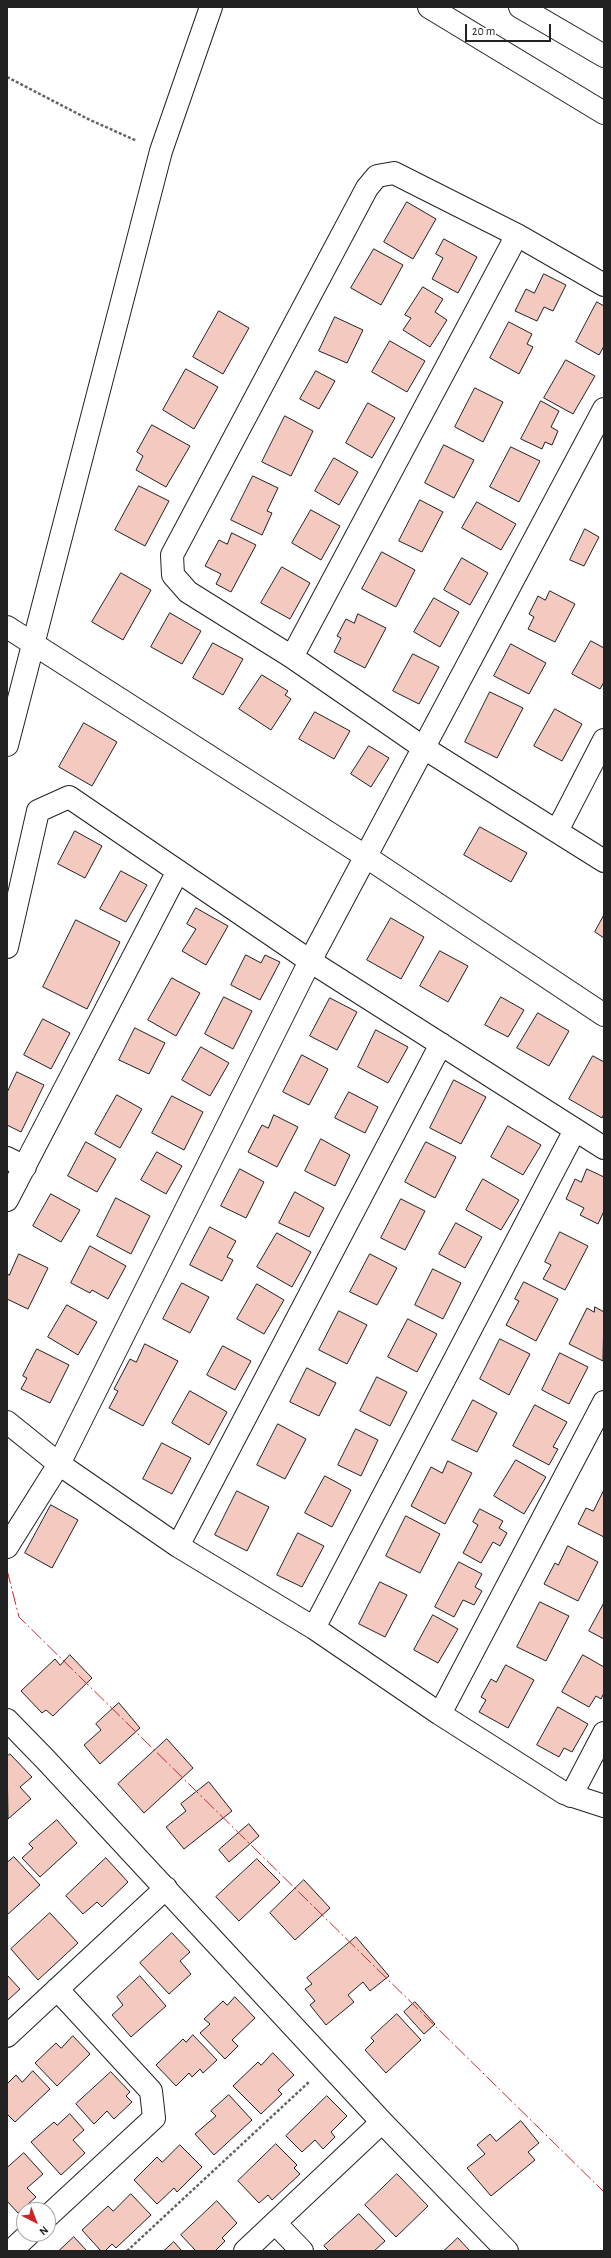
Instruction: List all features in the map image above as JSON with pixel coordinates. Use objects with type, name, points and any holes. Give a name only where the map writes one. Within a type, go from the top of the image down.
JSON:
[{"type":"main road","points":[[7,745],[161,151],[211,7]]},
{"type":"main road","points":[[429,7],[604,113]]},
{"type":"main road","points":[[520,7],[604,56]]},
{"type":"main road","points":[[604,285],[517,235],[394,173],[378,176],[363,195],[172,555],[173,575],[188,592],[292,657],[424,748],[604,861]]},
{"type":"main road","points":[[292,657],[517,235]]},
{"type":"main road","points":[[7,1547],[60,1464],[310,960],[604,409]]},
{"type":"main road","points":[[7,627],[365,856],[604,1014]]},
{"type":"main road","points":[[557,831],[604,740]]},
{"type":"main road","points":[[7,947],[38,811],[69,797],[310,960],[604,1148]]},
{"type":"main road","points":[[7,1200],[16,1163],[178,871]]},
{"type":"main road","points":[[178,1546],[441,1044]]},
{"type":"main road","points":[[314,1628],[575,1130]]},
{"type":"main road","points":[[440,1714],[604,1402]]},
{"type":"main road","points":[[7,1422],[60,1464],[178,1546],[314,1628],[440,1714],[571,1796],[604,1806]]},
{"type":"main road","points":[[7,1720],[166,1888],[382,2122],[507,2251]]},
{"type":"main road","points":[[571,1796],[604,1733]]},
{"type":"main road","points":[[7,2036],[166,1888]]},
{"type":"main road","points":[[56,2209],[154,2118],[151,2091],[57,1989]]},
{"type":"main road","points":[[245,2251],[382,2122]]},
{"type":"main road","points":[[275,2223],[302,2251]]},
{"type":"main road","points":[[11,2251],[21,2242]]},
{"type":"path","points":[[7,77],[88,120],[161,151]]},
{"type":"path","points":[[127,2251],[328,2064]]},
{"type":"building","points":[[407,202],[436,219],[413,259],[384,242]]},
{"type":"building","points":[[444,239],[477,257],[458,293],[432,279],[443,258],[436,254]]},
{"type":"building","points":[[374,249],[403,265],[381,305],[351,288]]},
{"type":"building","points":[[544,274],[566,285],[553,311],[544,307],[537,321],[515,311],[526,289],[534,293]]},
{"type":"building","points":[[423,287],[443,299],[435,312],[447,320],[430,347],[403,330],[411,318],[405,315]]},
{"type":"building","points":[[597,302],[604,306],[604,346],[599,355],[576,342]]},
{"type":"building","points":[[219,311],[249,328],[223,374],[193,357]]},
{"type":"building","points":[[335,317],[363,330],[347,363],[319,351]]},
{"type":"building","points":[[509,322],[532,334],[527,344],[533,347],[519,374],[490,358]]},
{"type":"building","points":[[390,341],[425,361],[407,392],[372,372]]},
{"type":"building","points":[[566,360],[595,376],[573,414],[544,398]]},
{"type":"building","points":[[186,369],[218,387],[194,429],[163,410]]},
{"type":"building","points":[[316,371],[335,381],[319,409],[300,399]]},
{"type":"building","points":[[475,388],[503,402],[483,442],[455,427]]},
{"type":"building","points":[[541,401],[559,411],[551,427],[558,431],[552,445],[545,442],[542,449],[521,439]]},
{"type":"building","points":[[368,403],[395,418],[372,458],[346,443]]},
{"type":"building","points":[[285,416],[313,431],[291,476],[262,462]]},
{"type":"building","points":[[152,425],[190,446],[166,487],[136,470],[143,456],[137,452]]},
{"type":"building","points":[[444,445],[474,460],[454,498],[425,483]]},
{"type":"building","points":[[511,447],[540,461],[519,502],[490,487]]},
{"type":"building","points":[[334,458],[358,472],[339,505],[315,491]]},
{"type":"building","points":[[253,476],[278,488],[267,511],[272,513],[262,535],[231,520]]},
{"type":"building","points":[[139,486],[169,501],[145,546],[115,530]]},
{"type":"building","points":[[420,500],[443,512],[422,552],[399,541]]},
{"type":"building","points":[[477,502],[516,524],[501,550],[462,528]]},
{"type":"building","points":[[311,510],[340,526],[321,560],[292,543]]},
{"type":"building","points":[[585,529],[599,537],[584,566],[570,560]]},
{"type":"building","points":[[232,533],[256,545],[231,592],[216,584],[221,574],[205,566],[219,540],[227,544]]},
{"type":"building","points":[[382,552],[415,570],[396,607],[362,589]]},
{"type":"building","points":[[462,558],[488,573],[470,605],[444,590]]},
{"type":"building","points":[[282,567],[310,583],[290,619],[261,603]]},
{"type":"building","points":[[121,573],[151,590],[123,640],[92,622]]},
{"type":"building","points":[[550,591],[575,604],[555,642],[528,629],[534,617],[529,614],[538,596],[545,600]]},
{"type":"building","points":[[434,598],[459,612],[440,647],[414,632]]},
{"type":"building","points":[[170,613],[201,631],[182,664],[151,647]]},
{"type":"building","points":[[358,614],[386,628],[365,668],[334,652],[341,638],[337,636],[346,619],[354,623]]},
{"type":"building","points":[[591,641],[604,648],[604,682],[600,689],[572,674]]},
{"type":"building","points":[[213,643],[243,659],[223,695],[193,678]]},
{"type":"building","points":[[511,644],[546,663],[529,694],[494,676]]},
{"type":"building","points":[[413,654],[439,667],[419,704],[393,691]]},
{"type":"building","points":[[262,675],[288,691],[285,695],[291,699],[271,730],[239,709]]},
{"type":"building","points":[[490,692],[523,708],[497,758],[465,742]]},
{"type":"building","points":[[555,709],[582,724],[562,761],[534,746]]},
{"type":"building","points":[[315,712],[350,731],[334,759],[299,739]]},
{"type":"building","points":[[84,723],[117,742],[92,786],[59,767]]},
{"type":"building","points":[[369,746],[389,758],[371,787],[351,774]]},
{"type":"building","points":[[480,827],[527,853],[511,882],[464,855]]},
{"type":"building","points":[[75,831],[102,846],[85,878],[58,864]]},
{"type":"building","points":[[121,871],[147,885],[126,922],[100,909]]},
{"type":"building","points":[[196,908],[228,926],[206,965],[182,951],[196,929],[187,924]]},
{"type":"building","points":[[604,915],[604,938],[595,932]]},
{"type":"building","points":[[391,918],[424,937],[401,979],[367,960]]},
{"type":"building","points":[[76,920],[120,942],[87,1009],[43,987]]},
{"type":"building","points":[[440,951],[468,966],[448,1002],[420,986]]},
{"type":"building","points":[[246,955],[261,963],[265,955],[280,962],[260,1000],[231,985]]},
{"type":"building","points":[[172,978],[200,993],[176,1036],[148,1020]]},
{"type":"building","points":[[224,997],[252,1011],[233,1049],[205,1034]]},
{"type":"building","points":[[501,997],[524,1010],[508,1037],[485,1025]]},
{"type":"building","points":[[330,998],[357,1012],[337,1050],[310,1036]]},
{"type":"building","points":[[538,1013],[569,1031],[549,1066],[517,1048]]},
{"type":"building","points":[[43,1019],[70,1033],[51,1069],[24,1055]]},
{"type":"building","points":[[135,1028],[165,1043],[149,1074],[119,1060]]},
{"type":"building","points":[[376,1030],[408,1047],[388,1083],[358,1067]]},
{"type":"building","points":[[201,1047],[229,1063],[210,1096],[182,1080]]},
{"type":"building","points":[[302,1055],[328,1069],[309,1105],[283,1092]]},
{"type":"building","points":[[593,1056],[604,1062],[604,1114],[602,1118],[569,1099]]},
{"type":"building","points":[[17,1072],[44,1085],[21,1132],[7,1125],[7,1093]]},
{"type":"building","points":[[454,1080],[486,1097],[461,1144],[430,1128]]},
{"type":"building","points":[[349,1092],[378,1107],[365,1133],[335,1118]]},
{"type":"building","points":[[117,1095],[142,1109],[120,1148],[95,1134]]},
{"type":"building","points":[[172,1096],[203,1112],[184,1150],[152,1133]]},
{"type":"building","points":[[274,1115],[298,1127],[277,1167],[248,1152],[262,1125],[268,1128]]},
{"type":"building","points":[[508,1126],[541,1145],[523,1175],[491,1157]]},
{"type":"building","points":[[321,1139],[350,1155],[335,1186],[305,1171]]},
{"type":"building","points":[[86,1142],[116,1159],[97,1192],[68,1176]]},
{"type":"building","points":[[426,1142],[456,1157],[435,1198],[405,1182]]},
{"type":"building","points":[[157,1152],[182,1166],[166,1194],[141,1180]]},
{"type":"building","points":[[240,1169],[264,1182],[246,1218],[221,1206]]},
{"type":"building","points":[[587,1169],[604,1177],[604,1211],[598,1224],[580,1215],[584,1208],[566,1199],[575,1179],[581,1182]]},
{"type":"building","points":[[483,1179],[519,1200],[501,1230],[466,1210]]},
{"type":"building","points":[[295,1192],[324,1208],[309,1237],[279,1223]]},
{"type":"building","points":[[51,1194],[80,1210],[61,1242],[33,1226]]},
{"type":"building","points":[[116,1198],[150,1216],[131,1254],[97,1236]]},
{"type":"building","points":[[401,1199],[425,1211],[405,1250],[381,1238]]},
{"type":"building","points":[[456,1223],[482,1237],[465,1268],[439,1254]]},
{"type":"building","points":[[210,1227],[236,1241],[227,1257],[233,1260],[222,1281],[190,1265]]},
{"type":"building","points":[[560,1232],[588,1246],[565,1290],[543,1279],[551,1265],[545,1262]]},
{"type":"building","points":[[277,1233],[311,1252],[292,1287],[257,1267]]},
{"type":"building","points":[[90,1246],[126,1266],[108,1299],[92,1290],[90,1293],[71,1283]]},
{"type":"building","points":[[19,1254],[48,1268],[28,1309],[7,1299],[7,1274],[9,1275]]},
{"type":"building","points":[[370,1254],[397,1268],[377,1305],[350,1292]]},
{"type":"building","points":[[433,1269],[461,1283],[443,1319],[415,1305]]},
{"type":"building","points":[[524,1282],[558,1299],[536,1341],[506,1325],[519,1301],[515,1299]]},
{"type":"building","points":[[182,1283],[209,1297],[190,1333],[163,1319]]},
{"type":"building","points":[[257,1284],[284,1300],[264,1334],[237,1319]]},
{"type":"building","points":[[67,1305],[97,1322],[78,1355],[48,1337]]},
{"type":"building","points":[[595,1307],[604,1312],[603,1361],[569,1344],[587,1308],[594,1312]]},
{"type":"building","points":[[339,1311],[367,1325],[347,1364],[319,1350]]},
{"type":"building","points":[[408,1319],[437,1334],[417,1372],[388,1357]]},
{"type":"building","points":[[500,1339],[530,1354],[509,1395],[480,1379]]},
{"type":"building","points":[[145,1344],[178,1361],[143,1426],[109,1408],[118,1391],[114,1389],[130,1359],[136,1362]]},
{"type":"building","points":[[223,1346],[251,1361],[235,1390],[207,1375]]},
{"type":"building","points":[[37,1349],[69,1365],[50,1403],[21,1389],[27,1378],[23,1376]]},
{"type":"building","points":[[560,1353],[588,1367],[569,1404],[542,1390]]},
{"type":"building","points":[[307,1368],[336,1383],[319,1416],[290,1402]]},
{"type":"building","points":[[377,1377],[407,1392],[390,1426],[360,1411]]},
{"type":"building","points":[[190,1391],[227,1412],[209,1445],[172,1423]]},
{"type":"building","points":[[473,1400],[497,1413],[477,1452],[452,1440]]},
{"type":"building","points":[[535,1405],[567,1422],[553,1447],[558,1449],[549,1465],[513,1446]]},
{"type":"building","points":[[278,1424],[306,1439],[285,1479],[257,1465]]},
{"type":"building","points":[[356,1429],[378,1440],[361,1476],[338,1465]]},
{"type":"building","points":[[162,1443],[191,1458],[172,1494],[143,1479]]},
{"type":"building","points":[[516,1460],[546,1477],[524,1514],[494,1496]]},
{"type":"building","points":[[448,1461],[472,1473],[445,1524],[411,1506],[431,1467],[442,1473]]},
{"type":"building","points":[[325,1476],[351,1490],[332,1527],[305,1513]]},
{"type":"building","points":[[604,1490],[604,1537],[578,1524],[586,1508],[593,1511]]},
{"type":"building","points":[[237,1491],[269,1507],[247,1551],[215,1535]]},
{"type":"building","points":[[51,1505],[78,1520],[52,1568],[25,1553]]},
{"type":"building","points":[[480,1509],[503,1521],[499,1528],[507,1533],[500,1546],[493,1542],[481,1563],[463,1553],[478,1525],[473,1522]]},
{"type":"building","points":[[406,1516],[440,1534],[420,1573],[386,1556]]},
{"type":"building","points":[[298,1533],[324,1546],[302,1587],[277,1575]]},
{"type":"building","points":[[568,1546],[598,1562],[578,1601],[544,1584],[555,1563],[558,1565]]},
{"type":"building","points":[[459,1562],[482,1574],[475,1587],[482,1591],[474,1605],[463,1600],[454,1617],[435,1607]]},
{"type":"building","points":[[380,1582],[407,1595],[385,1637],[359,1624]]},
{"type":"building","points":[[540,1602],[569,1616],[546,1661],[517,1647]]},
{"type":"building","points":[[604,1603],[604,1639],[589,1631]]},
{"type":"building","points":[[433,1615],[458,1629],[438,1663],[414,1650]]},
{"type":"building","points":[[70,1655],[92,1678],[53,1716],[46,1710],[42,1713],[21,1691],[55,1659],[60,1665]]},
{"type":"building","points":[[583,1655],[604,1667],[604,1693],[601,1699],[596,1696],[589,1707],[562,1692]]},
{"type":"building","points":[[506,1665],[534,1680],[508,1728],[479,1712],[486,1700],[481,1697],[491,1679],[496,1682]]},
{"type":"building","points":[[119,1703],[140,1728],[100,1764],[84,1745],[101,1730],[96,1724]]},
{"type":"building","points":[[558,1707],[588,1724],[572,1752],[564,1748],[559,1757],[537,1745]]},
{"type":"building","points":[[167,1739],[193,1768],[144,1813],[118,1784]]},
{"type":"building","points":[[10,1754],[32,1777],[20,1787],[31,1799],[8,1819],[7,1757]]},
{"type":"building","points":[[209,1782],[232,1811],[184,1849],[166,1827],[186,1811],[181,1804]]},
{"type":"building","points":[[57,1820],[77,1843],[40,1877],[22,1858],[33,1848],[29,1844]]},
{"type":"building","points":[[249,1824],[259,1836],[229,1862],[219,1850]]},
{"type":"building","points":[[14,1857],[40,1885],[7,1915],[7,1863]]},
{"type":"building","points":[[106,1858],[128,1882],[102,1907],[97,1902],[83,1914],[66,1896]]},
{"type":"building","points":[[257,1859],[280,1882],[239,1921],[216,1897]]},
{"type":"building","points":[[304,1880],[330,1908],[295,1940],[270,1913]]},
{"type":"building","points":[[50,1913],[78,1943],[38,1980],[11,1949]]},
{"type":"building","points":[[172,1933],[190,1952],[180,1961],[191,1974],[169,1994],[140,1963]]},
{"type":"building","points":[[356,1937],[389,1976],[370,1991],[363,1982],[348,1995],[354,2002],[326,2025],[310,2005],[315,2001],[305,1989],[312,1984],[307,1978]]},
{"type":"building","points":[[7,1975],[20,1989],[7,2001]]},
{"type":"building","points":[[140,1976],[166,2006],[131,2037],[112,2015],[123,2005],[117,1997]]},
{"type":"building","points":[[235,1997],[255,2018],[232,2040],[238,2046],[225,2059],[200,2033],[210,2024],[204,2019],[223,2001],[227,2005]]},
{"type":"building","points":[[415,2002],[435,2024],[424,2034],[404,2012]]},
{"type":"building","points":[[397,2014],[421,2040],[386,2073],[365,2050],[374,2041],[371,2038]]},
{"type":"building","points":[[193,2035],[217,2060],[203,2073],[200,2069],[192,2077],[189,2073],[176,2086],[156,2065],[183,2039],[186,2042]]},
{"type":"building","points":[[73,2036],[90,2054],[57,2086],[35,2063],[56,2043],[61,2048]]},
{"type":"building","points":[[273,2053],[294,2075],[278,2090],[282,2094],[261,2114],[233,2086],[258,2062],[261,2065]]},
{"type":"building","points":[[33,2071],[50,2089],[15,2122],[7,2114],[7,2084],[16,2075],[22,2082]]},
{"type":"building","points":[[111,2072],[130,2092],[126,2096],[132,2102],[114,2119],[107,2111],[94,2124],[76,2104]]},
{"type":"building","points":[[229,2095],[252,2120],[214,2155],[195,2134],[216,2116],[211,2111]]},
{"type":"building","points":[[327,2096],[347,2116],[331,2132],[335,2137],[323,2149],[315,2140],[302,2152],[286,2136]]},
{"type":"building","points":[[70,2114],[84,2130],[73,2140],[85,2153],[61,2175],[31,2142],[54,2122],[57,2125]]},
{"type":"building","points":[[521,2121],[539,2143],[528,2152],[535,2160],[491,2196],[467,2168],[485,2154],[477,2145],[490,2134],[496,2141]]},
{"type":"building","points":[[276,2144],[297,2165],[294,2168],[300,2174],[272,2200],[268,2195],[259,2203],[238,2181]]},
{"type":"building","points":[[180,2145],[202,2167],[177,2192],[174,2188],[157,2204],[134,2180],[157,2157],[162,2162]]},
{"type":"building","points":[[24,2153],[43,2174],[27,2188],[36,2197],[30,2202],[16,2202],[16,2211],[7,2201],[7,2168]]},
{"type":"building","points":[[397,2174],[428,2206],[396,2237],[365,2205]]},
{"type":"building","points":[[131,2194],[151,2215],[116,2248],[112,2244],[105,2251],[101,2251],[82,2230],[108,2206],[113,2211]]},
{"type":"building","points":[[217,2201],[237,2223],[222,2238],[225,2241],[215,2251],[196,2251],[181,2235]]},
{"type":"building","points":[[359,2214],[385,2241],[374,2251],[329,2251],[324,2246]]},
{"type":"building","points":[[74,2237],[87,2251],[59,2251]]},
{"type":"building","points":[[458,2238],[470,2251],[444,2251]]},
{"type":"building","points":[[174,2242],[182,2251],[164,2251]]},
{"type":"power","points":[[7,1570],[19,1617],[604,2192]]}]
